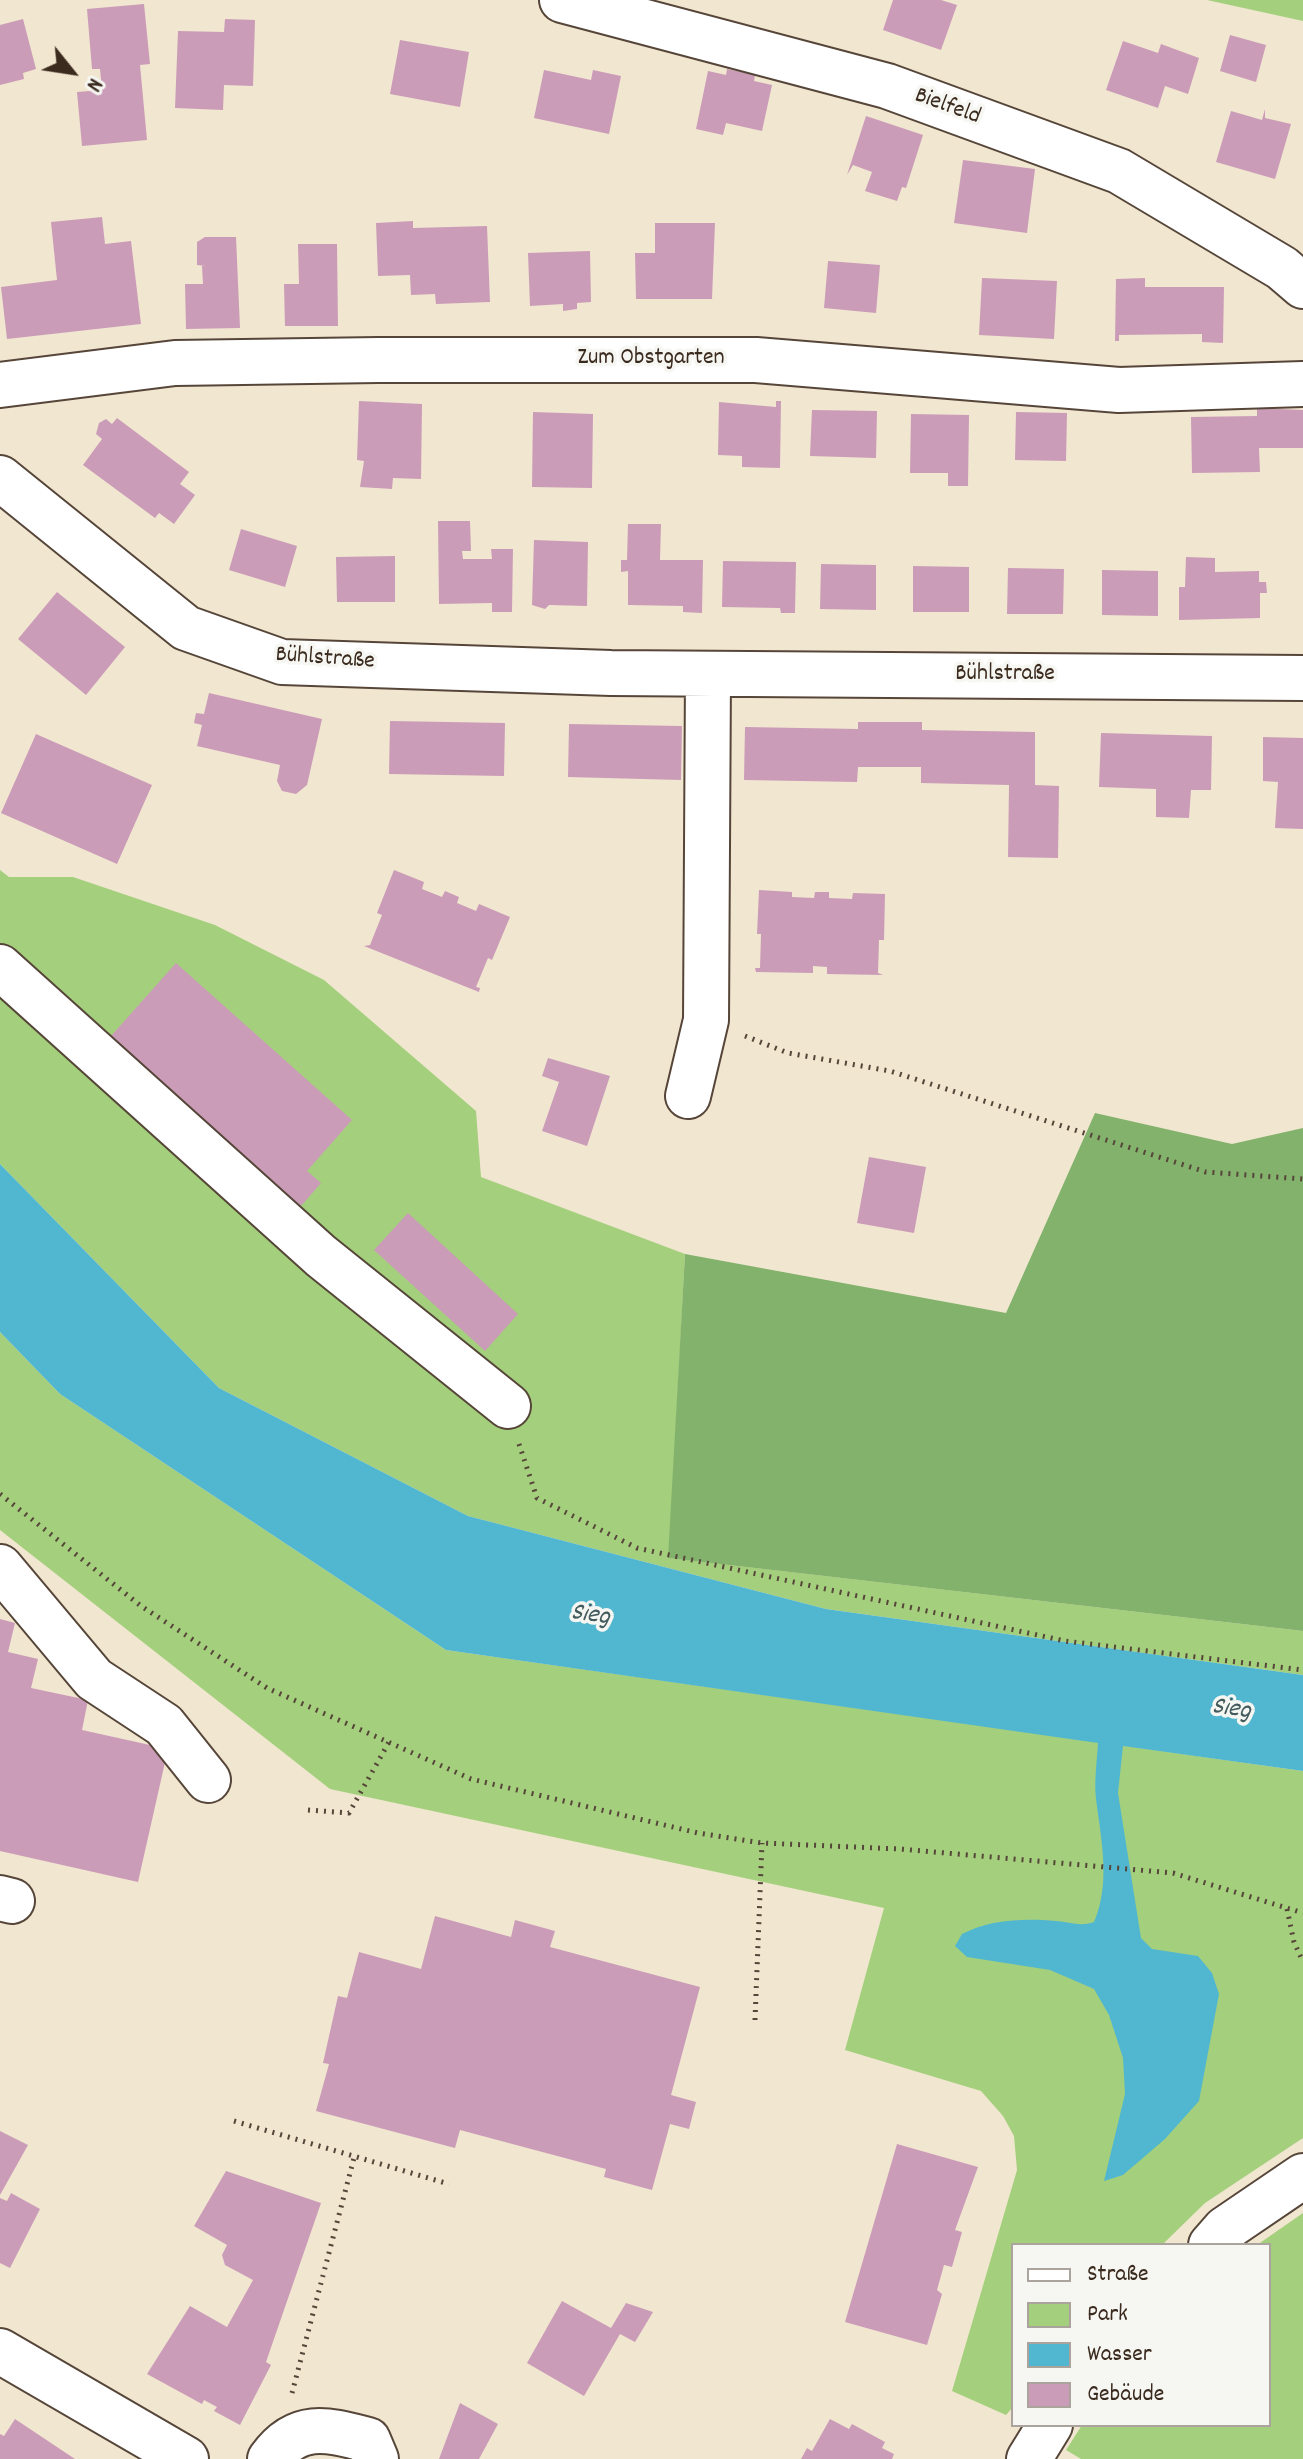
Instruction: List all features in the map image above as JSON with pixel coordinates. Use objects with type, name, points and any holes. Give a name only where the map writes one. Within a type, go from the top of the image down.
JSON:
[{"type":"main road","name":"Bielfeld","points":[[562,0],[887,86],[1119,171],[1282,268],[1303,286]]},
{"type":"main road","name":"Zum Obstgarten","points":[[0,385],[175,363],[378,360],[756,360],[1119,390],[1303,384]]},
{"type":"main road","name":"Bühlstraße","points":[[0,478],[186,628],[282,662],[708,674],[1303,678]]},
{"type":"main road","points":[[688,1096],[706,1020],[708,674]]},
{"type":"main road","points":[[0,967],[321,1256],[508,1406]]},
{"type":"main road","points":[[0,1567],[94,1679],[164,1725],[208,1780]]},
{"type":"main road","points":[[1213,2243],[1225,2229],[1303,2176]]},
{"type":"main road","points":[[0,2351],[186,2459]]},
{"type":"main road","points":[[1029,2459],[1049,2427]]},
{"type":"main road","points":[[281,2449],[325,2429],[368,2440],[376,2459]]},
{"type":"path","points":[[706,1020],[788,1053],[890,1071],[1206,1172],[1303,1179]]},
{"type":"path","points":[[508,1406],[537,1498],[637,1548],[1065,1641],[1303,1670]]},
{"type":"path","points":[[0,1494],[141,1606],[267,1688],[471,1779],[698,1833],[762,1843],[900,1849],[1173,1873],[1303,1913]]},
{"type":"path","points":[[308,1810],[349,1813],[389,1742]]},
{"type":"path","points":[[755,2020],[762,1843]]},
{"type":"path","points":[[1287,1908],[1294,1942],[1303,1962]]},
{"type":"path","points":[[234,2121],[449,2184]]},
{"type":"path","points":[[281,2449],[292,2390],[354,2158]]},
{"type":"green space","points":[[1207,0],[1303,0],[1303,21]]},
{"type":"green space","points":[[0,870],[9,877],[73,877],[215,925],[324,980],[476,1111],[481,1177],[685,1254],[669,1558],[1303,1631],[1303,1675],[826,1609],[468,1516],[219,1388],[0,1164]]},
{"type":"green space","points":[[1095,1113],[1232,1144],[1303,1128],[1303,1631],[668,1558],[685,1254],[1006,1313]]},
{"type":"green space","points":[[0,1332],[60,1394],[446,1650],[1303,1771],[1303,2138],[1205,2203],[1164,2243],[1011,2243],[1011,2409],[1006,2415],[952,2391],[1017,2170],[1014,2136],[1003,2116],[981,2091],[845,2050],[884,1908],[330,1789],[0,1530]]},
{"type":"green space","points":[[1303,2213],[1303,2459],[1081,2459],[1066,2450],[1081,2427],[1271,2427],[1271,2243],[1260,2243]]},
{"type":"water","name":"Sieg","points":[[0,1164],[219,1388],[468,1516],[826,1609],[1303,1675],[1303,1771],[1123,1746],[1118,1793],[1141,1938],[1152,1949],[1198,1956],[1212,1973],[1219,1994],[1199,2101],[1165,2139],[1123,2175],[1104,2181],[1125,2094],[1123,2058],[1109,2015],[1094,1989],[1050,1970],[967,1957],[955,1946],[962,1934],[996,1923],[1033,1920],[1080,1924],[1094,1922],[1103,1876],[1095,1792],[1098,1743],[446,1650],[60,1394],[0,1332]]},
{"type":"building","points":[[893,0],[941,0],[957,5],[941,50],[883,30]]},
{"type":"building","points":[[144,4],[150,64],[140,65],[147,140],[82,146],[77,92],[102,90],[100,69],[92,69],[87,9]]},
{"type":"building","points":[[23,19],[36,69],[23,73],[24,79],[0,85],[0,25]]},
{"type":"building","points":[[225,19],[255,20],[253,86],[224,85],[223,110],[175,108],[178,31],[224,32]]},
{"type":"building","points":[[1230,35],[1266,45],[1256,82],[1220,71]]},
{"type":"building","points":[[400,40],[469,52],[460,107],[390,94]]},
{"type":"building","points":[[1123,41],[1158,53],[1161,44],[1199,58],[1188,94],[1165,86],[1158,108],[1106,90]]},
{"type":"building","points":[[727,69],[755,75],[754,81],[772,85],[762,131],[726,123],[723,135],[696,129],[708,71],[726,75]]},
{"type":"building","points":[[544,70],[591,80],[593,70],[621,76],[609,134],[534,118]]},
{"type":"building","points":[[1265,109],[1265,118],[1291,124],[1275,179],[1216,162],[1231,111],[1262,120]]},
{"type":"building","points":[[866,116],[923,135],[906,188],[902,187],[897,201],[865,191],[872,172],[853,165],[847,175]]},
{"type":"building","points":[[963,160],[1035,169],[1027,233],[954,223]]},
{"type":"building","points":[[102,217],[105,244],[131,241],[141,324],[7,339],[1,287],[57,280],[51,222]]},
{"type":"building","points":[[413,221],[413,228],[487,226],[490,302],[436,304],[435,294],[411,295],[410,275],[378,276],[376,223]]},
{"type":"building","points":[[655,223],[715,223],[712,299],[636,299],[635,253],[655,253]]},
{"type":"building","points":[[205,237],[236,237],[240,328],[186,329],[185,284],[203,284],[202,266],[206,266],[197,265],[197,242]]},
{"type":"building","points":[[298,244],[337,244],[338,326],[285,326],[284,284],[299,284]]},
{"type":"building","points":[[590,251],[591,302],[577,303],[577,309],[563,311],[563,304],[530,306],[528,253]]},
{"type":"building","points":[[828,261],[880,265],[876,313],[824,308]]},
{"type":"building","points":[[982,278],[1057,281],[1054,339],[979,335]]},
{"type":"building","points":[[1145,278],[1145,287],[1224,287],[1223,343],[1202,342],[1202,334],[1119,335],[1119,341],[1115,341],[1116,279]]},
{"type":"building","points":[[359,401],[422,404],[421,479],[393,478],[392,489],[360,487],[364,461],[357,460]]},
{"type":"building","points":[[776,401],[781,401],[780,468],[742,467],[742,456],[718,455],[719,402],[776,407]]},
{"type":"building","points":[[1257,408],[1303,410],[1303,448],[1259,448],[1260,472],[1192,473],[1191,417],[1257,416]]},
{"type":"building","points":[[812,410],[877,411],[876,458],[810,456]]},
{"type":"building","points":[[533,412],[593,414],[592,488],[532,487]]},
{"type":"building","points":[[1016,412],[1067,413],[1066,461],[1015,460]]},
{"type":"building","points":[[911,414],[969,415],[968,486],[948,486],[948,473],[910,473]]},
{"type":"building","points":[[117,418],[189,472],[180,484],[195,495],[174,524],[159,513],[155,518],[83,465],[102,439],[96,434],[99,423],[106,419],[112,424]]},
{"type":"building","points":[[438,521],[470,521],[471,551],[462,551],[463,559],[492,559],[491,549],[513,549],[512,612],[492,612],[492,603],[439,604]]},
{"type":"building","points":[[628,524],[661,524],[660,560],[703,560],[702,613],[683,612],[683,606],[628,605],[628,571],[621,572],[621,560],[627,560]]},
{"type":"building","points":[[241,529],[297,546],[285,587],[229,570]]},
{"type":"building","points":[[534,540],[588,542],[587,606],[549,605],[545,609],[532,605]]},
{"type":"building","points":[[395,556],[395,602],[337,602],[336,557]]},
{"type":"building","points":[[1186,557],[1215,558],[1215,572],[1259,571],[1259,582],[1266,582],[1267,593],[1260,593],[1260,618],[1179,620],[1179,587],[1185,587]]},
{"type":"building","points":[[723,561],[796,562],[795,613],[781,613],[780,608],[722,607]]},
{"type":"building","points":[[821,564],[876,565],[876,610],[820,609]]},
{"type":"building","points":[[913,566],[969,567],[969,612],[913,612]]},
{"type":"building","points":[[1008,568],[1064,569],[1063,614],[1007,614]]},
{"type":"building","points":[[1102,570],[1158,571],[1158,616],[1102,615]]},
{"type":"building","points":[[57,592],[125,647],[86,695],[18,639]]},
{"type":"building","points":[[209,693],[322,719],[307,785],[296,794],[282,791],[277,781],[280,765],[197,746],[202,725],[194,723],[196,713],[204,714]]},
{"type":"building","points":[[390,721],[505,723],[504,776],[389,774]]},
{"type":"building","points":[[858,722],[922,722],[922,730],[1035,732],[1035,785],[1059,786],[1058,858],[1008,857],[1009,785],[921,783],[921,767],[858,767],[857,782],[744,780],[745,727],[858,729]]},
{"type":"building","points":[[569,724],[682,726],[681,780],[568,777]]},
{"type":"building","points":[[1101,733],[1212,736],[1211,790],[1191,790],[1189,818],[1156,817],[1156,789],[1099,787]]},
{"type":"building","points":[[36,734],[152,785],[117,864],[1,813]]},
{"type":"building","points":[[1263,737],[1303,738],[1303,829],[1275,828],[1278,782],[1263,781]]},
{"type":"building","points":[[394,870],[424,882],[422,889],[442,897],[445,891],[459,897],[457,903],[476,911],[479,904],[510,917],[492,960],[488,958],[476,987],[480,988],[479,992],[364,946],[370,945],[382,915],[377,913]]},
{"type":"building","points":[[759,890],[792,892],[792,897],[814,898],[815,892],[829,892],[829,898],[852,899],[853,893],[885,894],[884,940],[879,940],[878,973],[883,975],[827,974],[827,967],[813,966],[813,973],[756,972],[755,968],[760,968],[761,934],[757,934]]},
{"type":"building","points":[[176,963],[352,1120],[307,1171],[321,1183],[302,1205],[280,1201],[103,1045]]},
{"type":"building","points":[[548,1058],[610,1076],[587,1146],[542,1131],[559,1082],[542,1076]]},
{"type":"building","points":[[869,1157],[926,1167],[914,1233],[857,1223]]},
{"type":"building","points":[[408,1213],[518,1314],[485,1351],[374,1250]]},
{"type":"building","points":[[0,1619],[15,1623],[8,1652],[38,1659],[31,1688],[88,1700],[82,1730],[168,1749],[138,1882],[0,1851]]},
{"type":"building","points":[[435,1916],[511,1937],[515,1920],[555,1931],[550,1947],[700,1987],[671,2095],[696,2102],[689,2129],[670,2124],[652,2190],[604,2177],[606,2169],[460,2130],[455,2148],[316,2111],[329,2064],[323,2063],[338,1996],[347,1998],[359,1952],[421,1969]]},
{"type":"building","points":[[0,2131],[28,2145],[0,2195]]},
{"type":"building","points":[[897,2144],[978,2167],[955,2230],[962,2232],[952,2267],[944,2265],[937,2290],[942,2294],[927,2345],[845,2322]]},
{"type":"building","points":[[226,2171],[321,2203],[266,2362],[271,2365],[240,2425],[214,2411],[217,2407],[204,2400],[202,2404],[147,2374],[190,2306],[227,2327],[253,2280],[225,2265],[222,2255],[227,2245],[194,2226]]},
{"type":"building","points":[[11,2193],[40,2209],[10,2268],[0,2263],[0,2198],[7,2201]]},
{"type":"building","points":[[562,2301],[611,2328],[626,2303],[653,2312],[635,2342],[620,2334],[584,2396],[527,2363]]},
{"type":"building","points":[[460,2403],[498,2424],[479,2459],[439,2459]]},
{"type":"building","points":[[15,2419],[75,2459],[0,2459],[0,2434],[4,2436]]},
{"type":"building","points":[[830,2419],[849,2429],[852,2424],[885,2442],[882,2448],[894,2454],[892,2459],[801,2459],[807,2448],[812,2451]]}]
